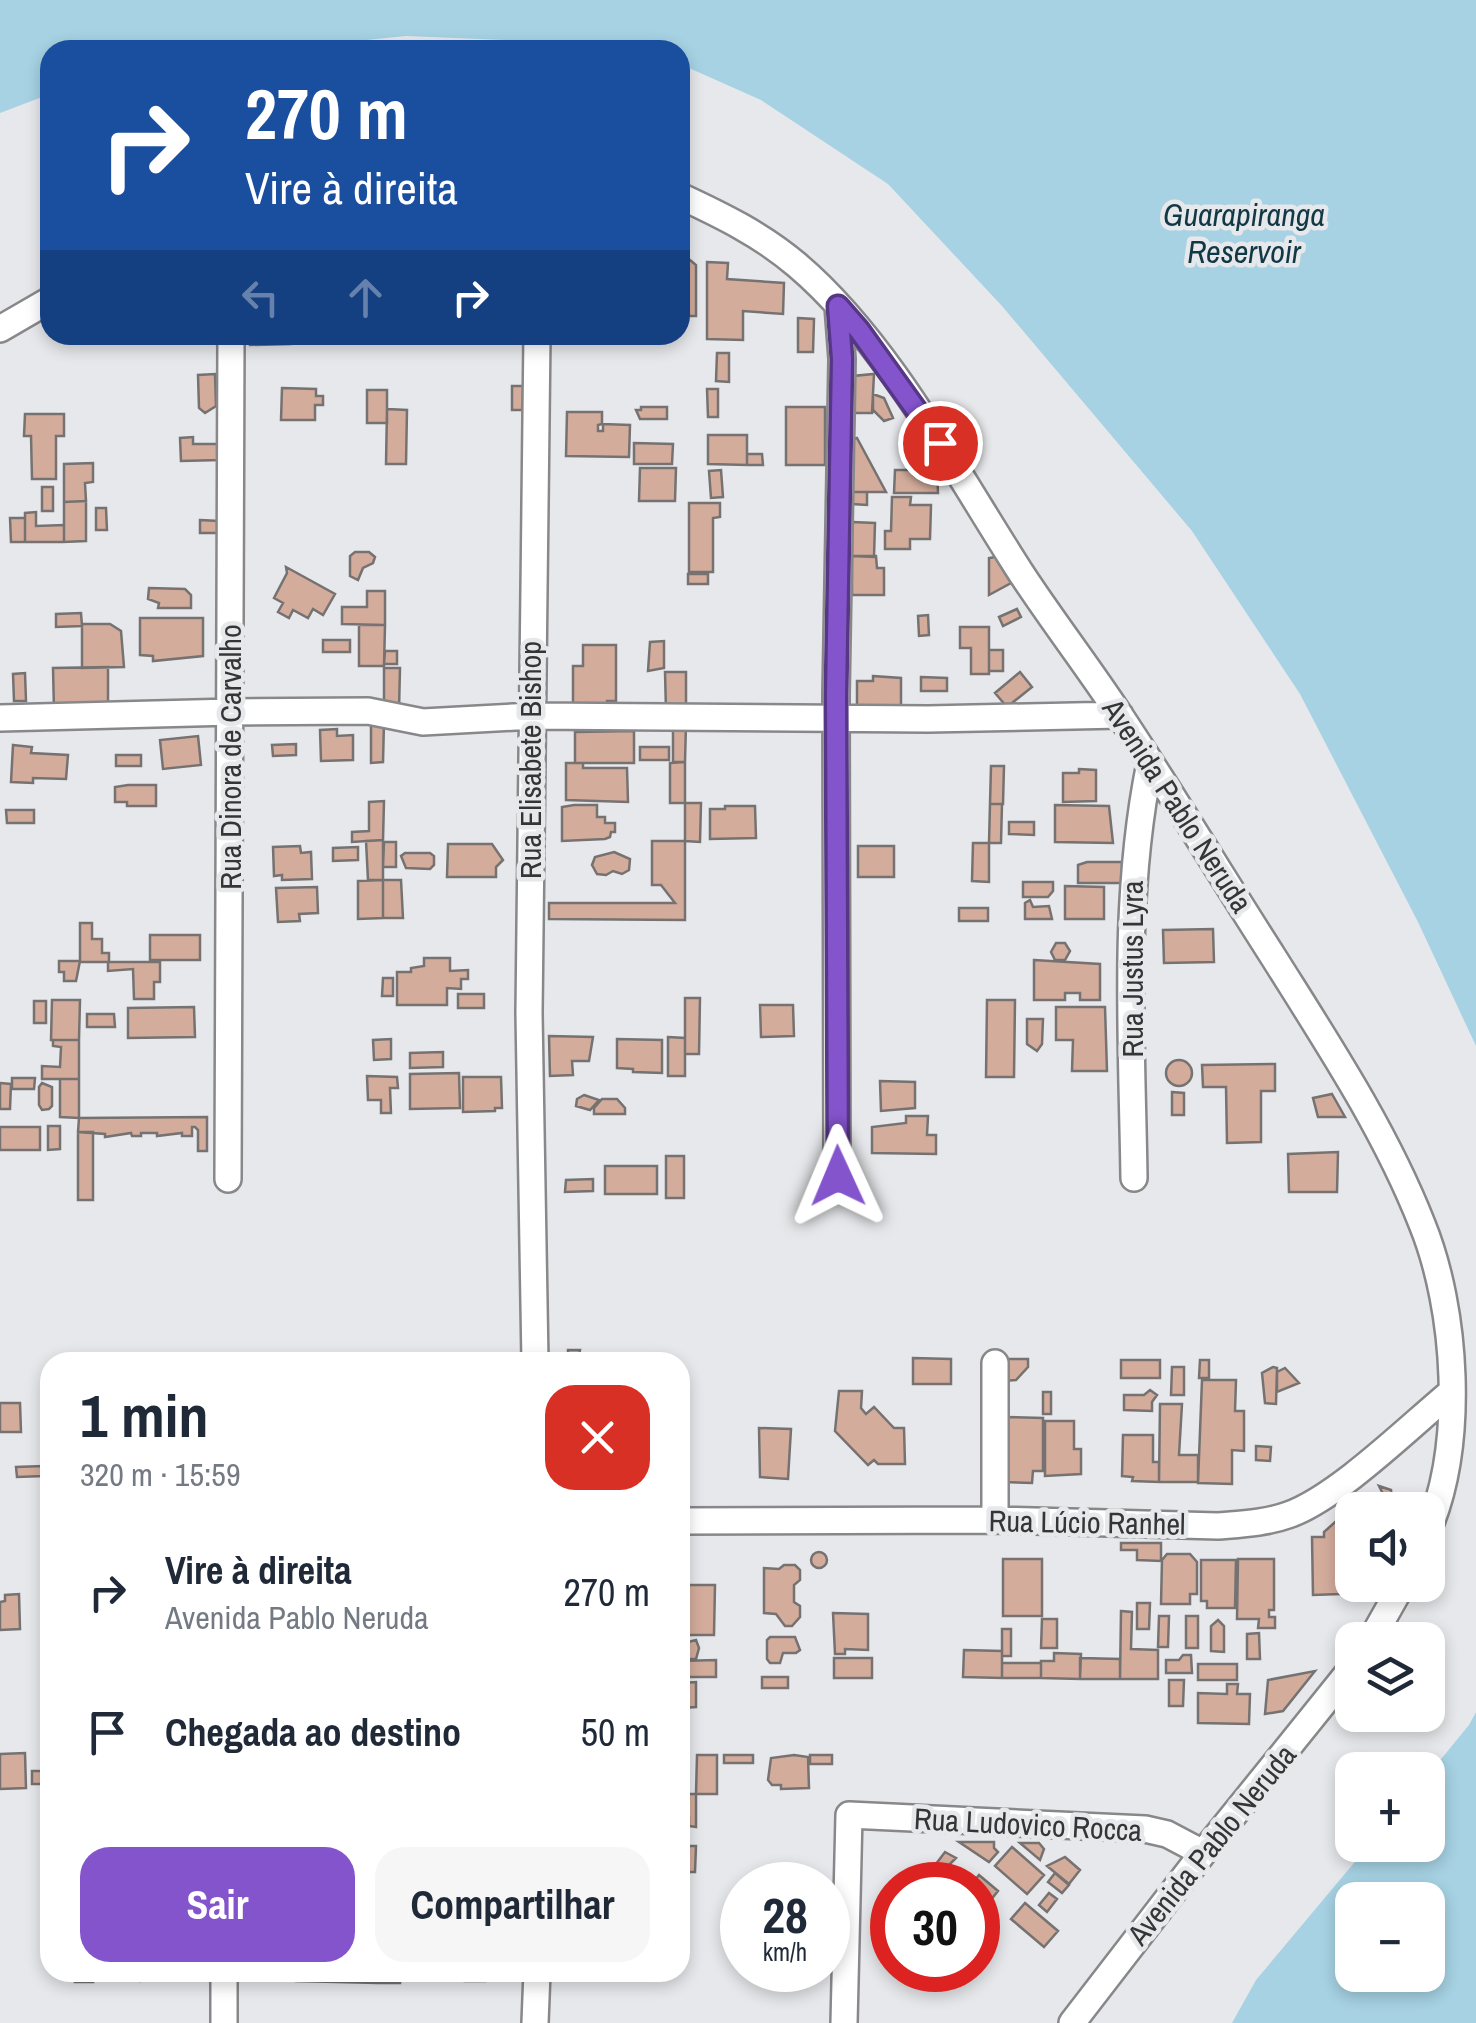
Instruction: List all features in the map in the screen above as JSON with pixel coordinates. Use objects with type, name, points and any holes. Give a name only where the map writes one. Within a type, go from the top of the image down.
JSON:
[{"type":"street","name":"Avenida Pablo Neruda","points":[[690,201],[735,222],[797,264],[859,330],[940,443],[1025,579],[1120,715],[1380,1132],[1423,1225],[1447,1321],[1450,1393],[1448,1463],[1443,1492]]},
{"type":"street","points":[[0,328],[40,306]]},
{"type":"street","points":[[838,306],[842,359],[836,719],[838,1176]]},
{"type":"street","name":"Rua Dinora de Carvalho","points":[[228,1179],[231,345]]},
{"type":"street","name":"Rua Elisabete Bishop","points":[[535,1352],[529,974],[538,345]]},
{"type":"street","points":[[0,718],[232,712],[368,712],[423,722],[533,716],[836,719],[1120,715]]},
{"type":"street","name":"Rua Justus Lyra","points":[[1134,1178],[1132,892],[1140,812],[1150,763]]},
{"type":"street","points":[[994,1364],[995,1520]]},
{"type":"street","name":"Rua Lúcio Ranhel","points":[[690,1521],[995,1520],[1218,1526],[1290,1515],[1344,1482],[1450,1393]]},
{"type":"street","name":"Avenida Pablo Neruda","points":[[1072,2023],[1335,1689]]},
{"type":"street","name":"Rua Ludovico Rocca","points":[[844,2023],[849,1815],[1146,1829],[1167,1834],[1203,1853]]},
{"type":"street","points":[[224,1982],[224,2023]]},
{"type":"street","points":[[535,2023],[537,1982]]},
{"type":"water","name":"Guarapiranga Reservoir","points":[[0,0],[1476,0],[1476,1046],[1418,922],[1300,694],[1192,531],[1002,306],[888,184],[761,100],[690,68],[690,40],[406,36],[367,40],[40,40],[40,98],[0,113]]},
{"type":"water","points":[[1476,1712],[1476,2023],[1232,2023],[1256,1980],[1335,1886],[1335,1992],[1445,1992],[1445,1882],[1338,1882],[1355,1862],[1445,1862],[1445,1754]]},
{"type":"building","points":[[690,260],[696,265],[696,316],[690,316]]},
{"type":"building","points":[[707,262],[728,263],[727,279],[784,283],[783,314],[743,311],[743,340],[707,339]]},
{"type":"building","points":[[798,318],[814,319],[813,352],[798,352]]},
{"type":"building","points":[[717,353],[729,353],[729,382],[716,381]]},
{"type":"building","points":[[215,374],[216,406],[205,413],[199,408],[198,375]]},
{"type":"building","points":[[874,374],[872,413],[853,413],[853,376]]},
{"type":"building","points":[[512,386],[523,386],[522,410],[512,410]]},
{"type":"building","points":[[282,388],[316,389],[316,396],[323,396],[323,405],[315,405],[315,420],[281,420]]},
{"type":"building","points":[[707,389],[718,389],[718,417],[708,417]]},
{"type":"building","points":[[367,390],[387,390],[387,423],[367,423]]},
{"type":"building","points":[[873,394],[884,398],[893,418],[884,421],[873,410]]},
{"type":"building","points":[[667,407],[667,419],[640,419],[636,410]]},
{"type":"building","points":[[786,407],[825,407],[825,465],[786,465]]},
{"type":"building","points":[[387,409],[407,410],[406,464],[386,464]]},
{"type":"building","points":[[567,412],[602,412],[598,431],[603,431],[603,424],[630,425],[629,457],[566,456]]},
{"type":"building","points":[[25,414],[64,414],[64,436],[56,436],[56,479],[32,479],[31,436],[24,436]]},
{"type":"building","points":[[708,435],[747,435],[747,465],[708,464]]},
{"type":"building","points":[[193,437],[193,444],[220,444],[220,460],[181,461],[180,438]]},
{"type":"building","points":[[857,438],[886,492],[852,492],[853,439]]},
{"type":"building","points":[[634,443],[673,444],[672,464],[634,464]]},
{"type":"building","points":[[747,454],[762,454],[763,465],[747,465]]},
{"type":"building","points":[[93,463],[93,482],[85,483],[86,501],[64,502],[64,464]]},
{"type":"building","points":[[640,468],[676,468],[675,501],[639,501]]},
{"type":"building","points":[[721,470],[723,497],[711,498],[709,471]]},
{"type":"building","points":[[895,470],[937,470],[938,493],[894,493]]},
{"type":"building","points":[[42,487],[53,487],[53,511],[42,511]]},
{"type":"building","points":[[852,492],[867,492],[867,505],[852,504]]},
{"type":"building","points":[[892,497],[911,497],[910,505],[931,505],[930,539],[910,539],[910,549],[885,549],[885,531],[891,531]]},
{"type":"building","points":[[86,501],[86,541],[64,542],[64,502]]},
{"type":"building","points":[[689,503],[720,503],[720,517],[713,518],[713,572],[689,572]]},
{"type":"building","points":[[96,508],[106,508],[107,530],[96,530]]},
{"type":"building","points":[[36,512],[36,526],[64,525],[64,542],[25,542],[25,513]]},
{"type":"building","points":[[10,518],[25,518],[25,542],[11,542]]},
{"type":"building","points":[[200,520],[219,521],[219,533],[200,533]]},
{"type":"building","points":[[852,522],[875,523],[874,557],[852,556]]},
{"type":"building","points":[[369,552],[375,557],[373,563],[363,568],[358,580],[350,576],[350,556]]},
{"type":"building","points":[[852,556],[876,556],[877,568],[884,568],[884,595],[852,595]]},
{"type":"building","points":[[995,557],[1011,583],[989,595],[989,558]]},
{"type":"building","points":[[286,567],[335,594],[323,615],[313,609],[308,618],[293,610],[289,618],[278,612],[283,603],[274,598],[287,573]]},
{"type":"building","points":[[688,574],[708,574],[708,584],[688,584]]},
{"type":"building","points":[[149,588],[185,589],[191,595],[191,608],[158,608],[159,603],[148,599]]},
{"type":"building","points":[[367,591],[385,591],[385,625],[342,624],[342,607],[367,607]]},
{"type":"building","points":[[1017,609],[1021,617],[1003,626],[999,617]]},
{"type":"building","points":[[81,613],[82,626],[56,627],[56,614]]},
{"type":"building","points":[[928,615],[929,635],[919,636],[918,616]]},
{"type":"building","points":[[140,618],[203,618],[203,656],[153,661],[153,656],[140,655]]},
{"type":"building","points":[[82,624],[110,624],[121,631],[124,667],[82,668]]},
{"type":"building","points":[[359,625],[385,625],[384,666],[359,666]]},
{"type":"building","points":[[960,627],[989,627],[989,674],[971,674],[971,648],[960,648]]},
{"type":"building","points":[[323,640],[350,640],[350,652],[323,652]]},
{"type":"building","points":[[664,641],[664,668],[648,671],[650,642]]},
{"type":"building","points":[[583,645],[616,645],[616,701],[607,701],[607,711],[573,711],[573,666],[583,666]]},
{"type":"building","points":[[989,650],[1003,650],[1003,671],[989,671]]},
{"type":"building","points":[[385,651],[397,651],[397,664],[384,664]]},
{"type":"building","points":[[108,667],[108,710],[54,710],[53,668]]},
{"type":"building","points":[[384,668],[400,668],[399,710],[384,710]]},
{"type":"building","points":[[665,672],[686,672],[686,711],[666,711]]},
{"type":"building","points":[[1020,672],[1032,687],[1007,707],[995,693]]},
{"type":"building","points":[[25,673],[26,701],[14,701],[13,674]]},
{"type":"building","points":[[873,676],[901,678],[901,709],[857,709],[857,681],[873,681]]},
{"type":"building","points":[[921,677],[947,678],[947,691],[921,691]]},
{"type":"building","points":[[371,722],[384,722],[383,762],[371,763]]},
{"type":"building","points":[[673,724],[686,724],[685,762],[673,762]]},
{"type":"building","points":[[337,729],[337,736],[353,735],[353,760],[321,761],[320,730]]},
{"type":"building","points":[[634,731],[634,763],[575,763],[575,732]]},
{"type":"building","points":[[198,736],[201,765],[163,769],[160,740]]},
{"type":"building","points":[[296,744],[296,755],[273,756],[272,745]]},
{"type":"building","points":[[13,745],[32,747],[31,753],[68,755],[66,779],[11,782]]},
{"type":"building","points":[[640,747],[669,747],[669,760],[640,760]]},
{"type":"building","points":[[116,755],[141,755],[141,766],[116,766]]},
{"type":"building","points":[[685,762],[685,803],[670,803],[670,763]]},
{"type":"building","points":[[566,763],[583,763],[583,768],[627,768],[628,802],[566,800]]},
{"type":"building","points":[[991,766],[1004,766],[1003,804],[990,804]]},
{"type":"building","points":[[1079,769],[1096,770],[1096,801],[1063,802],[1063,773],[1079,773]]},
{"type":"building","points":[[156,785],[156,806],[115,802],[115,787]]},
{"type":"building","points":[[384,801],[383,840],[352,842],[352,832],[369,831],[369,802]]},
{"type":"building","points":[[685,803],[701,803],[700,842],[685,841]]},
{"type":"building","points":[[990,804],[1002,804],[1001,843],[989,843]]},
{"type":"building","points":[[597,805],[597,817],[605,817],[605,823],[615,823],[615,832],[605,839],[562,841],[562,807]]},
{"type":"building","points":[[1055,805],[1109,806],[1113,843],[1055,842]]},
{"type":"building","points":[[755,806],[756,838],[710,839],[710,809]]},
{"type":"building","points":[[6,810],[34,810],[34,823],[7,823]]},
{"type":"building","points":[[1009,822],[1034,822],[1034,835],[1009,834]]},
{"type":"building","points":[[383,840],[383,880],[368,880],[366,841]]},
{"type":"building","points":[[652,841],[685,841],[685,920],[549,919],[549,903],[675,903],[661,885],[652,885]]},
{"type":"building","points":[[384,842],[396,842],[396,867],[383,867]]},
{"type":"building","points":[[973,843],[989,843],[989,882],[972,881]]},
{"type":"building","points":[[448,844],[492,844],[503,860],[496,867],[496,877],[447,877]]},
{"type":"building","points":[[300,846],[301,853],[311,852],[312,879],[282,880],[282,875],[274,876],[273,847]]},
{"type":"building","points":[[858,846],[894,846],[894,877],[858,877]]},
{"type":"building","points":[[358,847],[358,860],[333,861],[333,848]]},
{"type":"building","points":[[614,852],[630,859],[629,870],[622,874],[597,874],[592,865],[595,857]]},
{"type":"building","points":[[430,853],[434,865],[430,869],[406,868],[401,856]]},
{"type":"building","points":[[1122,862],[1122,883],[1078,883],[1078,865]]},
{"type":"building","points":[[383,880],[383,918],[358,919],[358,881]]},
{"type":"building","points":[[383,880],[401,880],[403,918],[383,918]]},
{"type":"building","points":[[1023,882],[1053,882],[1053,891],[1048,897],[1023,897]]},
{"type":"building","points":[[1065,886],[1104,887],[1104,919],[1065,919]]},
{"type":"building","points":[[317,887],[318,913],[299,914],[300,921],[278,922],[276,888]]},
{"type":"building","points":[[1030,900],[1033,907],[1049,906],[1052,919],[1025,919],[1025,903]]},
{"type":"building","points":[[959,908],[988,908],[988,921],[959,921]]},
{"type":"building","points":[[80,923],[92,923],[92,939],[102,939],[102,953],[109,953],[109,962],[80,962]]},
{"type":"building","points":[[1213,929],[1214,962],[1164,963],[1163,930]]},
{"type":"building","points":[[150,935],[200,935],[200,960],[150,960]]},
{"type":"building","points":[[1056,943],[1065,943],[1070,951],[1065,960],[1055,960],[1051,952]]},
{"type":"building","points":[[424,958],[450,958],[450,971],[468,970],[468,979],[461,979],[461,989],[447,988],[447,1005],[397,1005],[397,972],[411,972],[411,968],[424,966]]},
{"type":"building","points":[[1034,960],[1100,964],[1100,1000],[1080,1000],[1080,993],[1065,993],[1065,1000],[1034,1000]]},
{"type":"building","points":[[59,961],[80,961],[76,981],[64,981]]},
{"type":"building","points":[[108,962],[160,962],[160,982],[154,982],[154,999],[134,999],[133,969],[108,971]]},
{"type":"building","points":[[383,978],[393,978],[393,996],[382,996]]},
{"type":"building","points":[[458,994],[484,994],[484,1008],[458,1008]]},
{"type":"building","points":[[685,998],[700,998],[699,1054],[685,1054]]},
{"type":"building","points":[[52,1000],[80,1000],[79,1040],[51,1040]]},
{"type":"building","points":[[987,1000],[1015,1000],[1014,1077],[986,1077]]},
{"type":"building","points":[[34,1001],[46,1001],[46,1023],[34,1023]]},
{"type":"building","points":[[760,1005],[793,1005],[794,1036],[761,1037]]},
{"type":"building","points":[[194,1007],[195,1037],[128,1038],[128,1008]]},
{"type":"building","points":[[1056,1007],[1105,1007],[1107,1071],[1072,1071],[1073,1040],[1056,1040]]},
{"type":"building","points":[[87,1014],[114,1014],[115,1027],[87,1027]]},
{"type":"building","points":[[1027,1019],[1043,1019],[1042,1044],[1037,1051],[1027,1044]]},
{"type":"building","points":[[549,1036],[593,1037],[589,1061],[572,1061],[573,1075],[550,1076]]},
{"type":"building","points":[[668,1037],[685,1038],[685,1076],[668,1076]]},
{"type":"building","points":[[391,1039],[391,1059],[374,1060],[373,1040]]},
{"type":"building","points":[[617,1039],[662,1040],[662,1073],[617,1068]]},
{"type":"building","points":[[53,1040],[79,1040],[79,1079],[42,1079],[42,1066],[60,1067],[61,1047],[53,1046]]},
{"type":"building","points":[[443,1052],[443,1067],[410,1068],[410,1053]]},
{"type":"building","points":[[1179,1060],[1188,1064],[1192,1073],[1188,1082],[1179,1086],[1170,1082],[1166,1073],[1170,1064]]},
{"type":"building","points":[[1275,1064],[1275,1091],[1261,1091],[1261,1142],[1227,1143],[1226,1087],[1203,1087],[1202,1065]]},
{"type":"building","points":[[459,1073],[460,1108],[410,1109],[410,1074]]},
{"type":"building","points":[[367,1076],[397,1077],[398,1088],[390,1088],[391,1113],[381,1113],[381,1100],[368,1100]]},
{"type":"building","points":[[463,1077],[501,1077],[502,1108],[463,1112]]},
{"type":"building","points":[[12,1078],[35,1078],[34,1089],[12,1089]]},
{"type":"building","points":[[60,1079],[79,1079],[79,1118],[60,1117]]},
{"type":"building","points":[[880,1081],[915,1082],[915,1108],[881,1111]]},
{"type":"building","points":[[0,1083],[11,1084],[10,1109],[0,1109]]},
{"type":"building","points":[[42,1083],[52,1087],[52,1106],[42,1110],[39,1087]]},
{"type":"building","points":[[1172,1092],[1184,1093],[1184,1115],[1172,1115]]},
{"type":"building","points":[[1332,1094],[1345,1117],[1318,1117],[1313,1098]]},
{"type":"building","points":[[584,1095],[599,1100],[590,1110],[576,1106],[577,1099]]},
{"type":"building","points":[[602,1099],[617,1099],[625,1114],[594,1114]]},
{"type":"building","points":[[906,1116],[928,1116],[927,1135],[936,1135],[936,1154],[872,1153],[872,1127],[906,1123]]},
{"type":"building","points":[[207,1117],[207,1151],[198,1151],[195,1127],[192,1136],[131,1133],[105,1137],[78,1132],[79,1118]]},
{"type":"building","points":[[48,1126],[60,1126],[60,1149],[48,1150]]},
{"type":"building","points":[[0,1127],[40,1127],[40,1150],[0,1150]]},
{"type":"building","points":[[78,1132],[93,1132],[93,1200],[78,1200]]},
{"type":"building","points":[[1338,1152],[1337,1192],[1289,1192],[1288,1154]]},
{"type":"building","points":[[666,1156],[684,1156],[684,1198],[666,1198]]},
{"type":"building","points":[[605,1166],[657,1166],[657,1194],[605,1194]]},
{"type":"building","points":[[593,1179],[593,1191],[565,1192],[566,1180]]},
{"type":"building","points":[[913,1358],[951,1359],[951,1384],[913,1384]]},
{"type":"building","points":[[1005,1359],[1028,1359],[1028,1367],[1016,1380],[1004,1381]]},
{"type":"building","points":[[1121,1360],[1160,1360],[1160,1378],[1121,1378]]},
{"type":"building","points":[[1200,1360],[1209,1360],[1209,1378],[1199,1378]]},
{"type":"building","points":[[1172,1367],[1184,1367],[1184,1395],[1171,1395]]},
{"type":"building","points":[[1277,1368],[1276,1404],[1265,1403],[1262,1373]]},
{"type":"building","points":[[1285,1368],[1299,1383],[1277,1392],[1277,1372]]},
{"type":"building","points":[[1202,1380],[1236,1380],[1235,1411],[1244,1411],[1244,1451],[1232,1450],[1232,1484],[1198,1483]]},
{"type":"building","points":[[1150,1390],[1157,1395],[1152,1411],[1124,1410],[1124,1395],[1144,1395]]},
{"type":"building","points":[[839,1391],[862,1391],[861,1408],[866,1414],[874,1407],[894,1428],[904,1428],[905,1464],[878,1464],[874,1460],[868,1465],[835,1431]]},
{"type":"building","points":[[1043,1392],[1051,1392],[1051,1414],[1043,1414]]},
{"type":"building","points":[[0,1403],[20,1403],[21,1432],[0,1432]]},
{"type":"building","points":[[1160,1404],[1182,1404],[1179,1455],[1198,1455],[1198,1482],[1159,1482]]},
{"type":"building","points":[[1004,1417],[1043,1418],[1043,1471],[1033,1471],[1032,1483],[1003,1482]]},
{"type":"building","points":[[1045,1421],[1074,1421],[1074,1449],[1081,1449],[1081,1474],[1045,1476]]},
{"type":"building","points":[[759,1428],[791,1429],[788,1479],[760,1477]]},
{"type":"building","points":[[1123,1435],[1153,1435],[1153,1462],[1159,1462],[1159,1482],[1132,1481],[1133,1477],[1122,1476]]},
{"type":"building","points":[[1256,1446],[1271,1447],[1270,1461],[1256,1460]]},
{"type":"building","points":[[40,1466],[40,1476],[17,1477],[16,1467]]},
{"type":"building","points":[[1335,1522],[1335,1594],[1313,1595],[1312,1537],[1324,1537]]},
{"type":"building","points":[[1121,1543],[1161,1543],[1161,1561],[1137,1560],[1137,1550],[1121,1550]]},
{"type":"building","points":[[819,1552],[827,1560],[819,1568],[811,1560]]},
{"type":"building","points":[[1167,1554],[1190,1554],[1197,1562],[1197,1594],[1190,1594],[1190,1604],[1161,1604],[1162,1560]]},
{"type":"building","points":[[1003,1559],[1042,1559],[1042,1616],[1003,1616]]},
{"type":"building","points":[[1238,1559],[1274,1559],[1274,1610],[1269,1610],[1269,1617],[1275,1617],[1275,1628],[1258,1628],[1259,1619],[1237,1619]]},
{"type":"building","points":[[1201,1560],[1236,1560],[1235,1608],[1207,1608],[1207,1601],[1201,1601]]},
{"type":"building","points":[[795,1565],[800,1570],[800,1580],[794,1585],[794,1602],[800,1606],[800,1617],[792,1626],[785,1626],[776,1614],[764,1613],[764,1568],[779,1569]]},
{"type":"building","points":[[690,1585],[715,1585],[714,1635],[690,1635]]},
{"type":"building","points":[[19,1594],[20,1629],[0,1630],[0,1602],[5,1601],[5,1595]]},
{"type":"building","points":[[1137,1603],[1150,1603],[1149,1629],[1137,1629]]},
{"type":"building","points":[[1121,1611],[1132,1612],[1131,1649],[1158,1650],[1158,1679],[1120,1679]]},
{"type":"building","points":[[833,1613],[868,1614],[868,1650],[845,1649],[845,1654],[835,1654]]},
{"type":"building","points":[[1159,1616],[1169,1616],[1168,1647],[1158,1647]]},
{"type":"building","points":[[1186,1616],[1198,1616],[1198,1648],[1186,1648]]},
{"type":"building","points":[[1042,1619],[1057,1619],[1057,1648],[1041,1648]]},
{"type":"building","points":[[1218,1620],[1224,1626],[1224,1652],[1211,1651],[1211,1626]]},
{"type":"building","points":[[1002,1629],[1011,1629],[1011,1656],[1002,1656]]},
{"type":"building","points":[[1259,1633],[1260,1659],[1247,1659],[1247,1634]]},
{"type":"building","points":[[770,1637],[795,1637],[800,1650],[783,1653],[780,1663],[770,1663]]},
{"type":"building","points":[[696,1640],[699,1648],[696,1659],[690,1659],[690,1642]]},
{"type":"building","points":[[964,1650],[1002,1651],[1002,1678],[963,1677]]},
{"type":"building","points":[[1054,1653],[1081,1654],[1080,1679],[1041,1678],[1041,1661],[1054,1661]]},
{"type":"building","points":[[1183,1655],[1191,1655],[1192,1673],[1166,1673],[1166,1660],[1179,1660]]},
{"type":"building","points":[[834,1658],[872,1658],[872,1678],[834,1678]]},
{"type":"building","points":[[1080,1658],[1120,1659],[1120,1679],[1080,1679]]},
{"type":"building","points":[[716,1660],[716,1677],[690,1677],[690,1661]]},
{"type":"building","points":[[1002,1663],[1041,1663],[1041,1678],[1002,1678]]},
{"type":"building","points":[[1198,1664],[1237,1664],[1237,1680],[1198,1680]]},
{"type":"building","points":[[1315,1671],[1283,1711],[1265,1714],[1268,1680]]},
{"type":"building","points":[[762,1677],[788,1677],[788,1688],[762,1688]]},
{"type":"building","points":[[1169,1680],[1184,1680],[1183,1706],[1169,1706]]},
{"type":"building","points":[[690,1682],[696,1682],[696,1707],[690,1707]]},
{"type":"building","points":[[1227,1684],[1238,1684],[1237,1694],[1250,1694],[1249,1724],[1198,1723],[1198,1693],[1227,1694]]},
{"type":"building","points":[[25,1753],[26,1788],[0,1789],[0,1754]]},
{"type":"building","points":[[697,1755],[717,1755],[717,1794],[696,1794]]},
{"type":"building","points":[[724,1755],[753,1755],[753,1763],[724,1763]]},
{"type":"building","points":[[810,1755],[832,1755],[832,1764],[810,1764]]},
{"type":"building","points":[[808,1757],[809,1788],[781,1789],[781,1785],[772,1785],[768,1780],[771,1758]]},
{"type":"building","points":[[32,1771],[40,1771],[40,1784],[32,1784]]},
{"type":"building","points":[[690,1794],[696,1794],[696,1827],[690,1826]]},
{"type":"building","points":[[959,1842],[994,1842],[998,1852],[989,1862]]},
{"type":"building","points":[[1020,1843],[1039,1843],[1044,1849],[1040,1860]]},
{"type":"building","points":[[690,1846],[696,1846],[695,1872],[690,1872]]},
{"type":"building","points":[[1012,1847],[1044,1875],[1027,1894],[1000,1870],[999,1862]]},
{"type":"building","points":[[945,1852],[956,1858],[952,1862],[938,1862]]},
{"type":"building","points":[[1065,1857],[1080,1870],[1069,1884],[1047,1866]]},
{"type":"building","points":[[1055,1873],[1069,1885],[1062,1893],[1048,1882]]},
{"type":"building","points":[[1049,1893],[1057,1899],[1047,1912],[1039,1905]]},
{"type":"building","points":[[1025,1903],[1058,1931],[1044,1947],[1011,1919]]},
{"type":"route","points":[[838,1176],[836,695],[842,359],[838,306],[940,443]]}]
